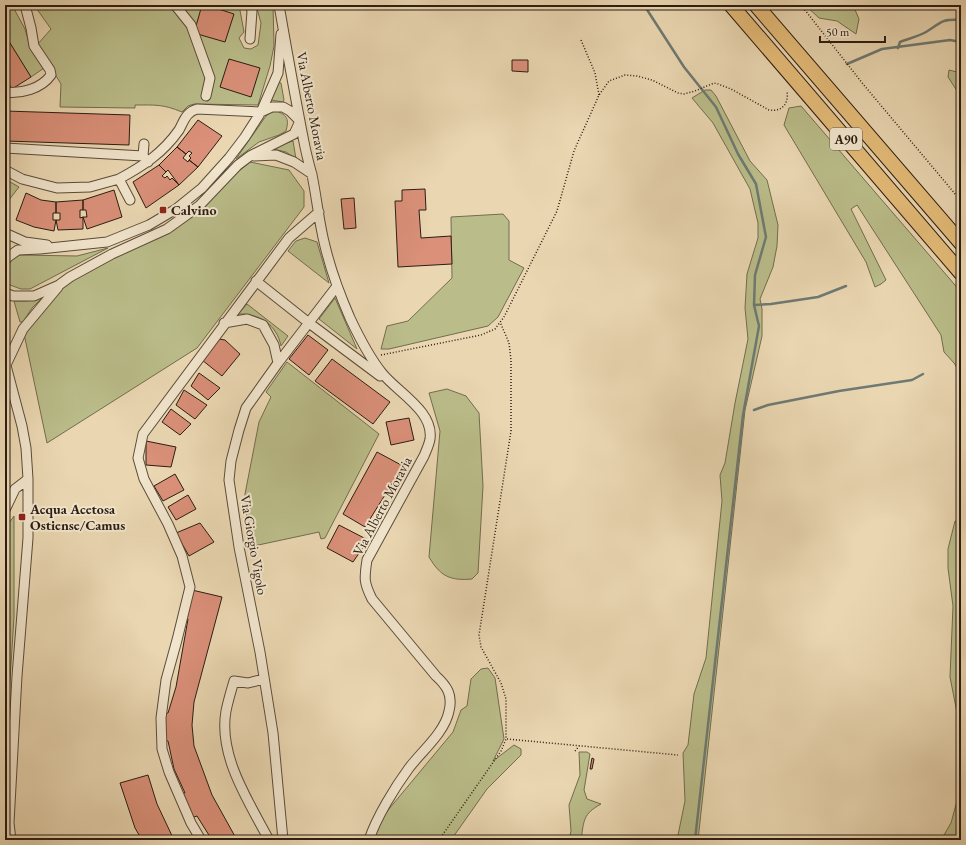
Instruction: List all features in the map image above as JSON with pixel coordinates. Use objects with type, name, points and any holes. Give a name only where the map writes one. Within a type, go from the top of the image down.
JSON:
[{"type":"highway","name":"A90","points":[[731,5],[961,273]]},
{"type":"highway","name":"A90","points":[[756,5],[961,243]]},
{"type":"street","points":[[5,92],[14,93],[29,91],[48,80],[51,75],[50,70],[34,46],[25,5]]},
{"type":"street","points":[[175,5],[191,24],[210,78],[206,96]]},
{"type":"street","points":[[250,5],[252,11],[250,39]]},
{"type":"street","name":"Via Alberto Moravia","points":[[279,5],[300,122],[312,174],[325,246],[337,286],[355,328],[370,357],[394,386],[414,403],[424,416],[430,430],[430,439],[424,456],[367,560],[364,578],[366,587],[372,599],[446,686],[450,694],[449,711],[441,730],[409,768],[380,816],[368,840]]},
{"type":"street","points":[[5,261],[18,250],[107,242],[149,225],[176,209],[202,188],[229,158],[245,137],[260,112],[278,73],[282,20]]},
{"type":"street","points":[[5,170],[22,179],[57,188],[90,187],[119,179],[166,146],[179,129],[185,117],[190,112],[197,109],[260,112],[272,107],[282,107],[290,111],[300,122],[294,134],[250,156],[238,165],[199,206],[167,229],[112,254],[59,284],[34,296],[13,296],[5,293]]},
{"type":"street","points":[[144,144],[146,159]]},
{"type":"street","points":[[5,148],[146,159]]},
{"type":"street","points":[[250,156],[276,155],[294,162],[312,174]]},
{"type":"street","points":[[119,179],[130,200]]},
{"type":"street","points":[[201,840],[191,823],[169,772],[162,750],[161,718],[166,680],[178,640],[190,587],[182,556],[168,524],[144,479],[138,458],[143,434],[148,425],[289,238],[319,212]]},
{"type":"street","points":[[5,233],[25,242],[62,246]]},
{"type":"street","points":[[256,281],[394,386]]},
{"type":"street","points":[[11,840],[9,823],[16,691],[28,538],[28,479],[26,448],[22,426],[5,364],[23,329],[59,284]]},
{"type":"street","name":"Via Giorgio Vigolo","points":[[283,840],[272,733],[264,679],[239,547],[229,480],[231,460],[246,408],[278,363],[337,286]]},
{"type":"street","points":[[224,323],[246,319],[263,325],[274,345],[278,363]]},
{"type":"street","points":[[5,510],[15,489],[28,479]]},
{"type":"street","points":[[264,679],[248,683],[234,681],[226,712],[226,738],[228,751],[242,793],[269,840]]},
{"type":"path","points":[[801,5],[868,90],[961,201]]},
{"type":"path","points":[[581,40],[595,73],[599,95]]},
{"type":"path","points":[[370,357],[481,335],[495,329],[504,317],[557,211],[574,151],[599,95],[609,81],[625,75],[652,80],[678,93],[684,94],[714,83],[731,89],[769,110],[774,111],[783,107],[786,102],[787,91]]},
{"type":"path","points":[[439,840],[501,751],[506,739],[506,699],[501,683],[481,647],[478,635],[511,432],[511,360],[509,343],[500,322]]},
{"type":"path","points":[[506,739],[678,755]]},
{"type":"path","points":[[575,751],[580,746]]},
{"type":"green space","points":[[5,5],[12,5],[25,29],[29,43],[44,68],[31,77],[5,35]]},
{"type":"green space","points":[[34,5],[239,5],[244,32],[239,38],[244,48],[251,49],[258,45],[261,23],[256,5],[273,5],[274,46],[270,66],[258,105],[194,104],[188,106],[182,112],[164,106],[154,105],[135,105],[135,108],[60,107],[61,84],[37,45],[51,29]]},
{"type":"green space","points":[[805,5],[853,5],[859,19],[856,34],[837,21],[819,18]]},
{"type":"green space","points":[[949,70],[957,72],[961,75],[961,97],[948,77]]},
{"type":"green space","points":[[278,82],[281,83],[284,100],[283,102],[271,100]]},
{"type":"green space","points":[[705,90],[711,90],[716,96],[750,161],[767,180],[778,225],[777,246],[773,267],[760,299],[762,309],[762,336],[745,410],[698,840],[677,840],[685,801],[683,753],[688,745],[694,694],[706,658],[722,501],[720,475],[725,463],[748,339],[745,308],[747,274],[758,238],[758,223],[750,189],[713,123],[692,98]]},
{"type":"green space","points":[[801,106],[961,292],[961,374],[944,352],[941,335],[857,205],[851,209],[886,280],[875,287],[866,262],[784,125],[789,108]]},
{"type":"green space","points":[[276,111],[283,114],[287,118],[286,131],[259,142],[236,159],[266,116],[271,112]]},
{"type":"green space","points":[[293,141],[296,159],[286,152],[273,149],[276,146]]},
{"type":"green space","points":[[250,162],[289,170],[304,191],[304,207],[197,348],[47,443],[23,329],[70,277],[167,229]]},
{"type":"green space","points":[[5,179],[19,187],[5,205]]},
{"type":"green space","points":[[503,214],[509,221],[509,260],[524,268],[498,317],[488,326],[389,349],[381,349],[387,326],[408,321],[452,278],[451,217]]},
{"type":"green space","points":[[305,238],[317,242],[329,283],[288,251],[296,241]]},
{"type":"green space","points":[[108,248],[30,289],[21,289],[10,285],[5,275],[6,267],[14,257],[20,255],[77,256]]},
{"type":"green space","points":[[40,296],[42,298],[32,308],[23,322],[20,322],[14,301],[27,301]]},
{"type":"green space","points":[[335,298],[357,349],[319,319]]},
{"type":"green space","points":[[247,304],[288,336],[281,346],[276,332],[266,322],[260,318],[246,314],[238,314]]},
{"type":"green space","points":[[287,362],[379,434],[325,538],[321,539],[319,532],[249,547],[245,494],[259,422],[271,397],[266,392]]},
{"type":"green space","points":[[447,389],[466,396],[479,413],[483,486],[478,573],[472,579],[458,579],[446,576],[437,569],[429,557],[440,431],[429,393]]},
{"type":"green space","points":[[14,516],[14,617],[5,759],[5,529]]},
{"type":"green space","points":[[955,521],[961,522],[961,733],[950,677],[953,606],[948,568],[948,549]]},
{"type":"green space","points":[[488,668],[495,678],[504,739],[493,761],[514,745],[521,749],[521,755],[487,789],[451,840],[374,840],[379,821],[453,732],[461,710],[467,706],[471,679],[481,669]]},
{"type":"green space","points":[[579,752],[587,752],[590,754],[584,790],[587,799],[601,804],[591,811],[585,818],[581,840],[569,840],[571,831],[569,805],[580,775]]},
{"type":"green space","points":[[961,786],[961,840],[941,840],[951,823]]},
{"type":"building","points":[[202,5],[234,14],[225,42],[194,33]]},
{"type":"building","points":[[5,35],[31,77],[12,89],[5,78]]},
{"type":"building","points":[[229,59],[260,68],[251,97],[220,87]]},
{"type":"building","points":[[512,60],[528,60],[528,72],[512,71]]},
{"type":"building","points":[[5,111],[130,115],[129,145],[5,141]]},
{"type":"building","points":[[198,120],[222,136],[198,167],[189,160],[191,158],[189,156],[192,153],[189,151],[186,154],[177,147]]},
{"type":"building","points":[[177,147],[186,154],[183,158],[188,162],[189,160],[198,167],[179,185],[168,170],[166,172],[159,165]]},
{"type":"building","points":[[159,165],[166,172],[162,176],[165,178],[167,176],[170,180],[172,178],[179,185],[146,208],[133,182]]},
{"type":"building","points":[[425,189],[426,210],[419,210],[421,238],[451,236],[452,264],[398,267],[395,201],[402,201],[402,190]]},
{"type":"building","points":[[114,190],[122,217],[87,229],[83,217],[87,217],[86,210],[83,210],[83,200]]},
{"type":"building","points":[[26,193],[41,200],[56,202],[56,213],[53,213],[53,220],[56,220],[54,231],[34,227],[16,220]]},
{"type":"building","points":[[354,198],[356,228],[344,229],[341,199]]},
{"type":"building","points":[[83,200],[83,210],[80,210],[80,218],[83,217],[83,229],[58,230],[56,220],[60,220],[60,213],[56,213],[56,202]]},
{"type":"building","points":[[308,335],[328,350],[309,375],[289,359]]},
{"type":"building","points":[[219,339],[225,340],[240,354],[222,376],[202,360]]},
{"type":"building","points":[[332,359],[390,402],[373,424],[315,381]]},
{"type":"building","points":[[199,373],[220,388],[208,400],[191,386]]},
{"type":"building","points":[[184,390],[207,405],[195,419],[176,405]]},
{"type":"building","points":[[171,409],[191,424],[180,435],[162,422]]},
{"type":"building","points":[[409,418],[414,440],[391,445],[386,422]]},
{"type":"building","points":[[146,441],[176,447],[171,467],[146,465]]},
{"type":"building","points":[[377,452],[403,466],[365,527],[343,514]]},
{"type":"building","points":[[175,474],[184,490],[163,501],[154,486]]},
{"type":"building","points":[[188,495],[196,509],[176,520],[168,507]]},
{"type":"building","points":[[200,523],[214,542],[189,556],[176,533]]},
{"type":"building","points":[[339,525],[368,540],[353,562],[327,548]]},
{"type":"building","points":[[192,590],[222,597],[194,702],[192,725],[194,746],[212,795],[237,840],[212,840],[197,816],[191,818],[179,794],[185,793],[174,769],[168,741],[164,740],[164,714],[168,713],[176,687],[188,619],[185,617]]},
{"type":"building","points":[[592,758],[594,759],[592,769],[590,769]]},
{"type":"building","points":[[148,775],[157,804],[174,840],[142,840],[135,828],[120,783]]},
{"type":"waterway","points":[[644,5],[684,67],[716,107],[738,154],[756,184],[766,237],[755,275],[754,305],[759,326],[743,415],[695,840]]},
{"type":"waterway","points":[[898,48],[900,42],[917,36],[942,22],[949,20],[961,20]]},
{"type":"waterway","points":[[847,64],[882,49],[950,40],[961,42]]},
{"type":"waterway","points":[[754,305],[818,297],[846,286]]},
{"type":"waterway","points":[[754,410],[768,405],[839,391],[912,380],[923,374]]},
{"type":"place","name":"Calvino","points":[[163,210]]},
{"type":"place","name":"Acqua Acetosa Ostiense/Camus","points":[[22,517]]}]
